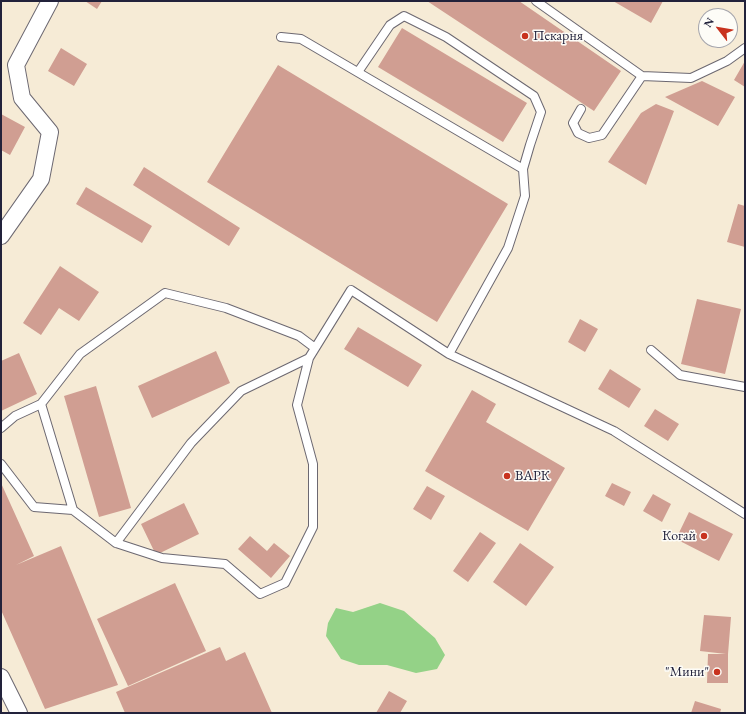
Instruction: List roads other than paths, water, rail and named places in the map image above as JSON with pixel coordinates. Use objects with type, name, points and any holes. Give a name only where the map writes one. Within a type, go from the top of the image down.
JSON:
[{"type":"street","points":[[1,236],[41,179],[50,132],[22,98],[8,64],[50,1]]},
{"type":"street","points":[[1,676],[19,713]]},
{"type":"lane","points":[[536,1],[642,76],[691,78],[727,61],[745,48]]},
{"type":"lane","points":[[358,72],[390,25],[404,16],[446,37],[534,96],[541,112],[523,169],[525,196],[508,248],[449,354]]},
{"type":"lane","points":[[280,37],[301,39],[523,169]]},
{"type":"lane","points":[[581,109],[573,123],[578,133],[589,138],[602,135],[642,76]]},
{"type":"lane","points":[[1,464],[34,507],[73,510],[116,543],[162,558],[225,564],[260,594],[285,583],[313,527],[314,464],[297,405],[309,358],[352,290],[449,354],[614,431],[745,514]]},
{"type":"lane","points":[[1,428],[15,416],[41,404],[80,354],[165,293],[226,308],[299,336],[315,348]]},
{"type":"lane","points":[[651,350],[680,375],[745,387]]},
{"type":"lane","points":[[116,543],[191,443],[241,391],[309,358]]},
{"type":"lane","points":[[41,404],[73,510]]},
{"type":"place","name":"Пекарня","points":[[525,36]]},
{"type":"place","name":"ВАРК","points":[[507,476]]},
{"type":"place","name":"Когай","points":[[704,536]]},
{"type":"place","name":"\"Мини\"","points":[[717,672]]}]
